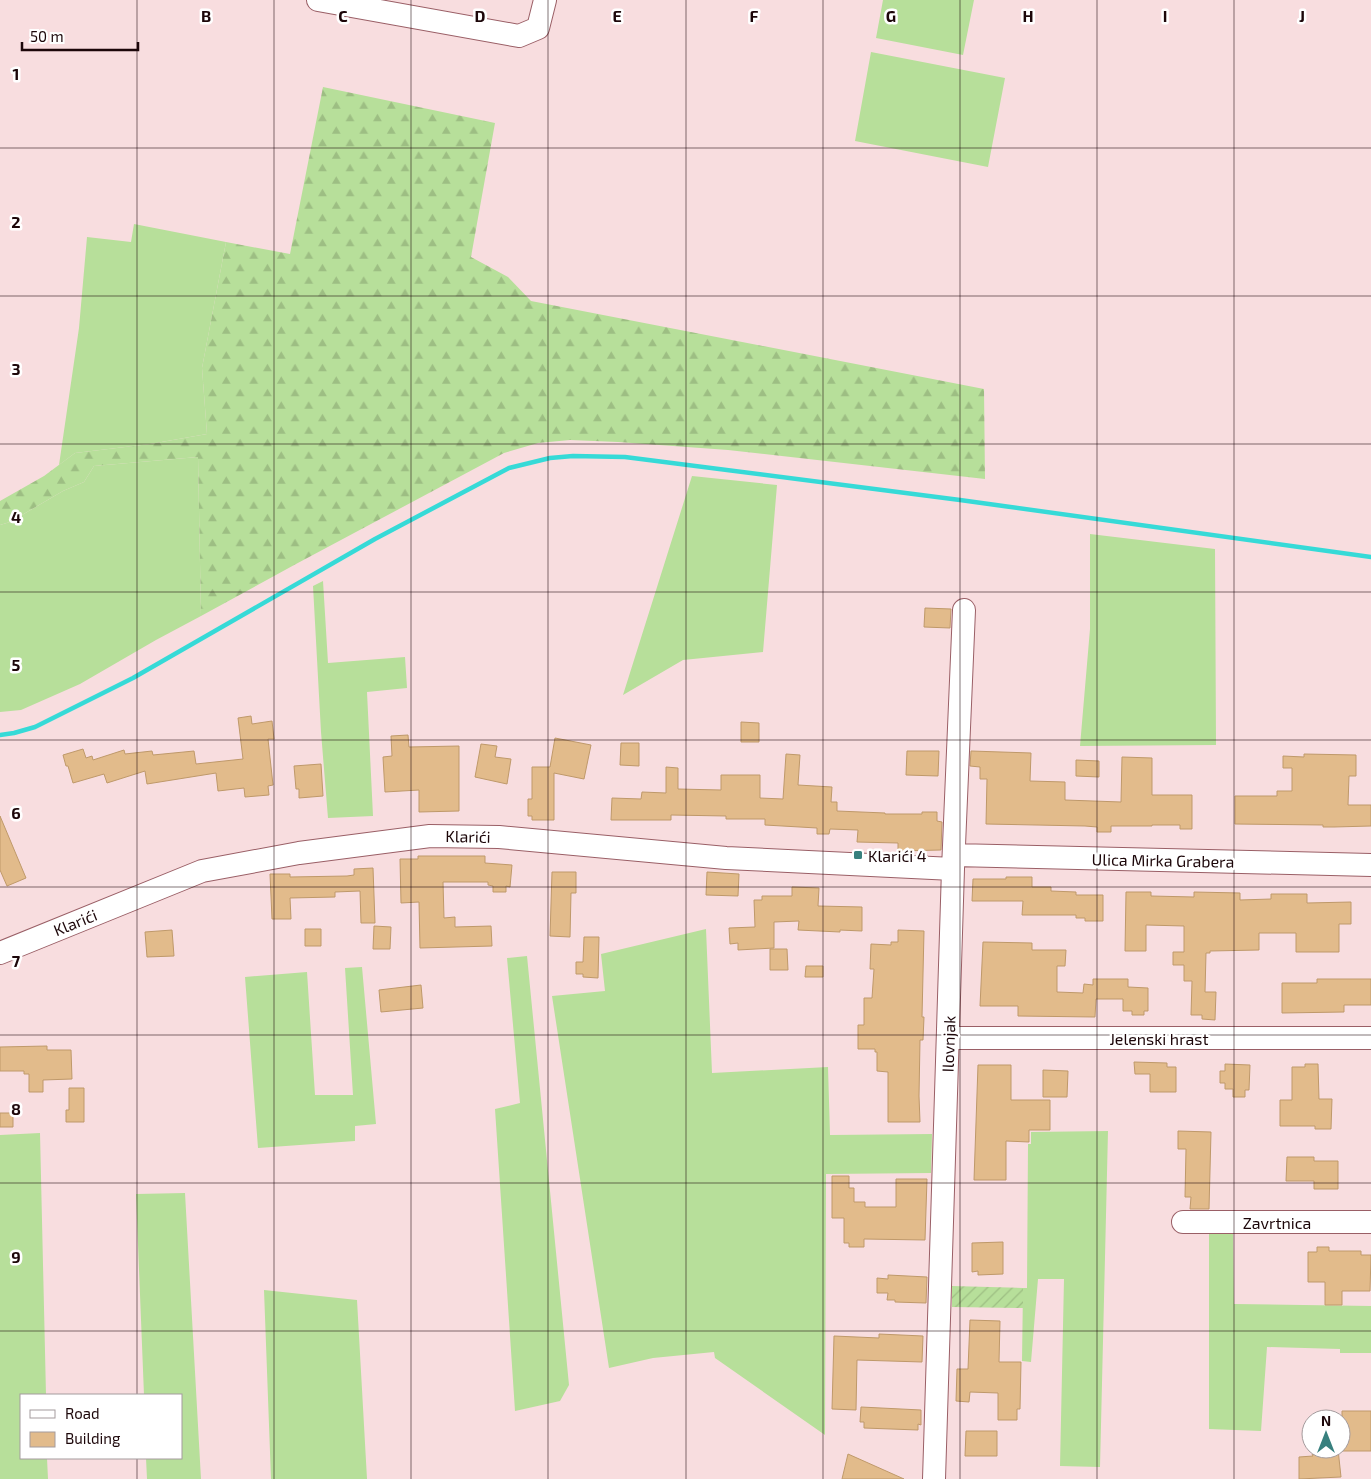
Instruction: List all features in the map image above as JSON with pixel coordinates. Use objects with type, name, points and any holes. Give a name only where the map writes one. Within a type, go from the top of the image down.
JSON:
[{"type":"street","points":[[318,0],[520,36],[538,28],[545,0]]},
{"type":"street","name":"Ilovnjak","points":[[934,1479],[964,610]]},
{"type":"street","name":"Klarići","points":[[0,953],[202,871],[309,852],[430,836],[500,837],[726,858],[954,862]]},
{"type":"street","name":"Ulica Mirka Grabera","points":[[954,862],[1371,865]]},
{"type":"street","name":"Jelenski hrast","points":[[948,1038],[1371,1038]]},
{"type":"street","name":"Zavrtnica","points":[[1183,1222],[1371,1222]]},
{"type":"green space","points":[[883,0],[974,0],[963,55],[876,38]]},
{"type":"green space","points":[[871,52],[1005,78],[988,167],[855,141]]},
{"type":"green space","points":[[323,87],[495,123],[471,257],[508,277],[531,301],[984,389],[985,479],[728,450],[570,440],[538,443],[504,453],[201,616],[198,457],[94,466],[84,482],[63,491],[10,522],[0,525],[0,501],[44,476],[75,453],[150,444],[207,434],[202,368],[226,242],[290,254]]},
{"type":"green space","points":[[134,224],[226,242],[202,368],[207,434],[150,444],[75,453],[59,465],[79,328],[87,237],[131,242]]},
{"type":"green space","points":[[198,457],[201,616],[80,684],[21,710],[0,712],[0,525],[10,522],[63,491],[84,482],[94,466]]},
{"type":"green space","points":[[692,476],[777,485],[763,652],[683,660],[623,695]]},
{"type":"green space","points":[[1090,534],[1215,549],[1216,745],[1080,746],[1090,629]]},
{"type":"green space","points":[[323,581],[328,663],[405,657],[407,688],[367,692],[373,816],[328,818],[313,586]]},
{"type":"green space","points":[[706,929],[712,1073],[828,1067],[830,1135],[932,1134],[931,1173],[826,1174],[825,1435],[715,1358],[714,1352],[653,1358],[609,1368],[552,996],[605,991],[601,954]]},
{"type":"green space","points":[[527,956],[569,1385],[560,1401],[515,1411],[495,1109],[520,1103],[507,958]]},
{"type":"green space","points":[[362,967],[376,1124],[355,1126],[355,1141],[258,1148],[245,977],[307,972],[315,1095],[353,1095],[345,968]]},
{"type":"green space","points":[[1108,1131],[1100,1467],[1060,1466],[1064,1279],[1038,1279],[1031,1362],[1022,1361],[1023,1288],[1027,1288],[1028,1144],[1031,1144],[1031,1132]]},
{"type":"green space","points":[[40,1133],[46,1394],[20,1394],[20,1459],[47,1459],[48,1479],[0,1479],[0,1135]]},
{"type":"green space","points":[[185,1193],[201,1479],[147,1479],[146,1459],[182,1459],[182,1394],[144,1394],[136,1194]]},
{"type":"green space","points":[[1209,1229],[1233,1229],[1234,1304],[1371,1306],[1371,1353],[1340,1353],[1340,1349],[1267,1347],[1261,1431],[1209,1429]]},
{"type":"green space","points":[[952,1286],[1023,1288],[1023,1308],[952,1307]]},
{"type":"green space","points":[[264,1290],[357,1300],[367,1479],[271,1479]]},
{"type":"building","points":[[925,608],[951,609],[950,628],[924,627]]},
{"type":"building","points":[[251,716],[252,724],[272,721],[274,739],[268,739],[273,785],[268,786],[269,795],[245,797],[244,788],[218,791],[216,773],[147,784],[145,771],[107,783],[104,774],[73,783],[63,755],[83,749],[86,758],[92,756],[93,760],[124,750],[125,754],[152,751],[153,755],[194,751],[196,764],[243,759],[238,718]]},
{"type":"building","points":[[741,722],[759,723],[759,742],[741,742]]},
{"type":"building","points":[[408,735],[409,747],[459,746],[459,811],[419,812],[419,790],[385,792],[383,757],[392,756],[391,736]]},
{"type":"building","points":[[555,738],[591,745],[584,779],[554,773],[554,820],[532,820],[532,816],[528,816],[528,799],[532,799],[532,767],[550,767]]},
{"type":"building","points":[[621,743],[639,743],[639,766],[620,765]]},
{"type":"building","points":[[481,744],[497,746],[495,757],[511,759],[507,784],[475,777]]},
{"type":"building","points":[[907,751],[939,751],[938,776],[906,775]]},
{"type":"building","points":[[971,751],[1031,753],[1030,781],[1065,782],[1065,800],[1121,802],[1122,757],[1152,758],[1152,795],[1192,795],[1192,829],[1180,829],[1180,825],[1111,826],[1111,832],[1097,832],[1097,827],[1085,826],[986,824],[987,779],[980,779],[980,767],[970,766]]},
{"type":"building","points":[[786,754],[800,755],[798,785],[832,787],[831,802],[837,802],[837,811],[885,814],[937,812],[937,821],[942,822],[941,850],[898,851],[898,843],[857,842],[858,830],[830,829],[829,834],[817,834],[817,828],[765,825],[765,819],[726,819],[726,816],[671,815],[671,820],[611,820],[612,798],[641,799],[642,792],[666,793],[666,767],[678,768],[678,789],[721,790],[721,775],[760,775],[760,798],[783,799]]},
{"type":"building","points":[[1304,754],[1356,755],[1356,776],[1349,776],[1348,805],[1371,805],[1371,826],[1323,827],[1323,825],[1235,824],[1235,796],[1277,796],[1277,791],[1292,791],[1292,768],[1283,768],[1283,756],[1304,757]]},
{"type":"building","points":[[1076,760],[1099,761],[1099,777],[1076,776]]},
{"type":"building","points":[[321,764],[323,796],[299,798],[299,789],[296,789],[294,766]]},
{"type":"building","points":[[0,816],[26,878],[7,886],[0,870]]},
{"type":"building","points":[[418,856],[485,856],[485,863],[512,865],[510,887],[506,886],[506,892],[493,892],[493,886],[488,885],[488,882],[443,882],[444,918],[455,917],[455,927],[491,926],[492,946],[420,948],[419,902],[401,903],[400,859],[418,859]]},
{"type":"building","points":[[373,868],[375,923],[361,923],[360,891],[335,892],[335,897],[290,898],[291,919],[272,919],[270,874],[290,874],[290,877],[347,876],[354,875],[354,869]]},
{"type":"building","points":[[552,872],[576,872],[576,893],[571,893],[570,937],[550,936]]},
{"type":"building","points":[[707,872],[739,874],[738,896],[706,895]]},
{"type":"building","points":[[1006,877],[1032,877],[1032,887],[1051,887],[1051,891],[1076,892],[1076,895],[1103,895],[1103,921],[1085,921],[1085,918],[1076,918],[1076,915],[1022,915],[1023,901],[972,901],[973,879],[1006,879]]},
{"type":"building","points":[[792,887],[819,888],[818,906],[862,907],[862,931],[798,930],[799,921],[774,922],[774,948],[738,950],[738,943],[730,944],[729,928],[755,927],[754,900],[762,900],[762,896],[792,896]]},
{"type":"building","points":[[1126,892],[1151,892],[1151,896],[1194,897],[1194,892],[1240,893],[1240,900],[1271,899],[1271,894],[1307,894],[1307,903],[1351,902],[1351,924],[1339,924],[1339,952],[1296,952],[1296,933],[1259,933],[1259,950],[1210,951],[1210,953],[1206,953],[1205,992],[1216,992],[1215,1020],[1202,1019],[1202,1015],[1191,1015],[1192,981],[1184,981],[1184,965],[1173,965],[1173,952],[1184,952],[1184,926],[1146,925],[1146,951],[1125,951]]},
{"type":"building","points":[[374,926],[391,927],[390,949],[373,949]]},
{"type":"building","points":[[305,929],[321,929],[321,946],[305,946]]},
{"type":"building","points":[[172,930],[174,956],[147,957],[145,932]]},
{"type":"building","points":[[898,930],[924,931],[922,1017],[924,1017],[923,1040],[920,1040],[920,1122],[888,1122],[888,1072],[877,1071],[877,1052],[875,1052],[875,1049],[858,1049],[858,1025],[864,1025],[864,998],[872,998],[874,969],[870,969],[871,944],[891,945],[891,942],[898,942]]},
{"type":"building","points":[[584,937],[599,937],[598,978],[583,977],[583,974],[576,974],[576,962],[583,962]]},
{"type":"building","points":[[983,942],[1032,943],[1032,950],[1066,950],[1065,966],[1057,966],[1057,992],[1083,993],[1084,984],[1093,985],[1093,979],[1128,979],[1128,987],[1148,988],[1148,1011],[1144,1011],[1144,1015],[1132,1015],[1132,1011],[1123,1011],[1123,999],[1096,999],[1095,1017],[1018,1016],[1018,1006],[980,1006]]},
{"type":"building","points":[[770,949],[787,949],[788,970],[770,970]]},
{"type":"building","points":[[806,966],[823,966],[823,977],[805,977]]},
{"type":"building","points":[[1317,979],[1371,979],[1371,1005],[1344,1005],[1344,1012],[1282,1013],[1282,983],[1317,983]]},
{"type":"building","points":[[421,985],[423,1008],[381,1012],[379,990]]},
{"type":"building","points":[[47,1046],[47,1050],[71,1050],[72,1079],[43,1080],[43,1092],[29,1092],[29,1074],[24,1074],[24,1071],[0,1071],[0,1047]]},
{"type":"building","points":[[1134,1062],[1167,1063],[1167,1067],[1176,1067],[1176,1092],[1150,1092],[1150,1074],[1135,1074]]},
{"type":"building","points":[[1225,1064],[1250,1065],[1249,1090],[1245,1090],[1245,1097],[1233,1097],[1233,1089],[1225,1089],[1225,1083],[1220,1083],[1220,1071],[1225,1071]]},
{"type":"building","points":[[1305,1064],[1318,1064],[1319,1099],[1332,1099],[1331,1129],[1315,1129],[1315,1126],[1280,1126],[1280,1100],[1292,1100],[1292,1067],[1305,1067]]},
{"type":"building","points":[[978,1065],[1011,1065],[1011,1100],[1050,1100],[1050,1130],[1029,1130],[1029,1142],[1006,1141],[1006,1180],[974,1180]]},
{"type":"building","points":[[1043,1070],[1068,1071],[1067,1097],[1043,1097]]},
{"type":"building","points":[[69,1088],[84,1088],[84,1122],[66,1122],[66,1110],[69,1110]]},
{"type":"building","points":[[0,1113],[13,1113],[13,1127],[0,1127]]},
{"type":"building","points":[[1178,1131],[1211,1132],[1209,1209],[1190,1209],[1191,1197],[1185,1197],[1186,1149],[1178,1149]]},
{"type":"building","points":[[1287,1157],[1314,1157],[1314,1161],[1338,1161],[1338,1189],[1314,1189],[1314,1181],[1286,1181]]},
{"type":"building","points":[[832,1176],[849,1176],[849,1188],[854,1188],[854,1202],[865,1202],[865,1207],[896,1207],[896,1179],[927,1179],[925,1240],[864,1239],[864,1247],[849,1247],[849,1243],[844,1243],[844,1218],[832,1218]]},
{"type":"building","points":[[1003,1242],[1003,1274],[978,1275],[978,1271],[972,1272],[972,1243]]},
{"type":"building","points":[[1317,1247],[1329,1247],[1329,1251],[1361,1251],[1361,1255],[1371,1255],[1370,1291],[1342,1291],[1342,1305],[1325,1305],[1325,1282],[1308,1282],[1308,1252],[1317,1252]]},
{"type":"building","points":[[888,1275],[927,1277],[926,1303],[895,1302],[895,1300],[887,1300],[888,1293],[877,1293],[877,1278],[888,1279]]},
{"type":"building","points":[[970,1320],[1000,1321],[999,1362],[1021,1362],[1020,1409],[1017,1409],[1017,1420],[998,1420],[998,1393],[970,1392],[969,1402],[956,1401],[957,1369],[968,1369]]},
{"type":"building","points":[[879,1334],[923,1336],[922,1362],[857,1360],[856,1410],[832,1409],[834,1336],[879,1338]]},
{"type":"building","points":[[861,1407],[921,1410],[921,1425],[918,1424],[918,1430],[864,1428],[864,1422],[860,1422]]},
{"type":"building","points":[[1351,1411],[1371,1411],[1371,1451],[1351,1451]]},
{"type":"building","points":[[966,1431],[997,1431],[997,1456],[965,1456]]},
{"type":"building","points":[[848,1454],[904,1479],[842,1479]]},
{"type":"building","points":[[1299,1457],[1301,1457],[1301,1459],[1339,1459],[1341,1477],[1299,1479]]},
{"type":"waterway","points":[[0,735],[35,727],[133,678],[375,539],[509,468],[550,458],[573,456],[625,457],[960,500],[1371,557]]},
{"type":"place","name":"Klarići 4","points":[[858,855]]}]
